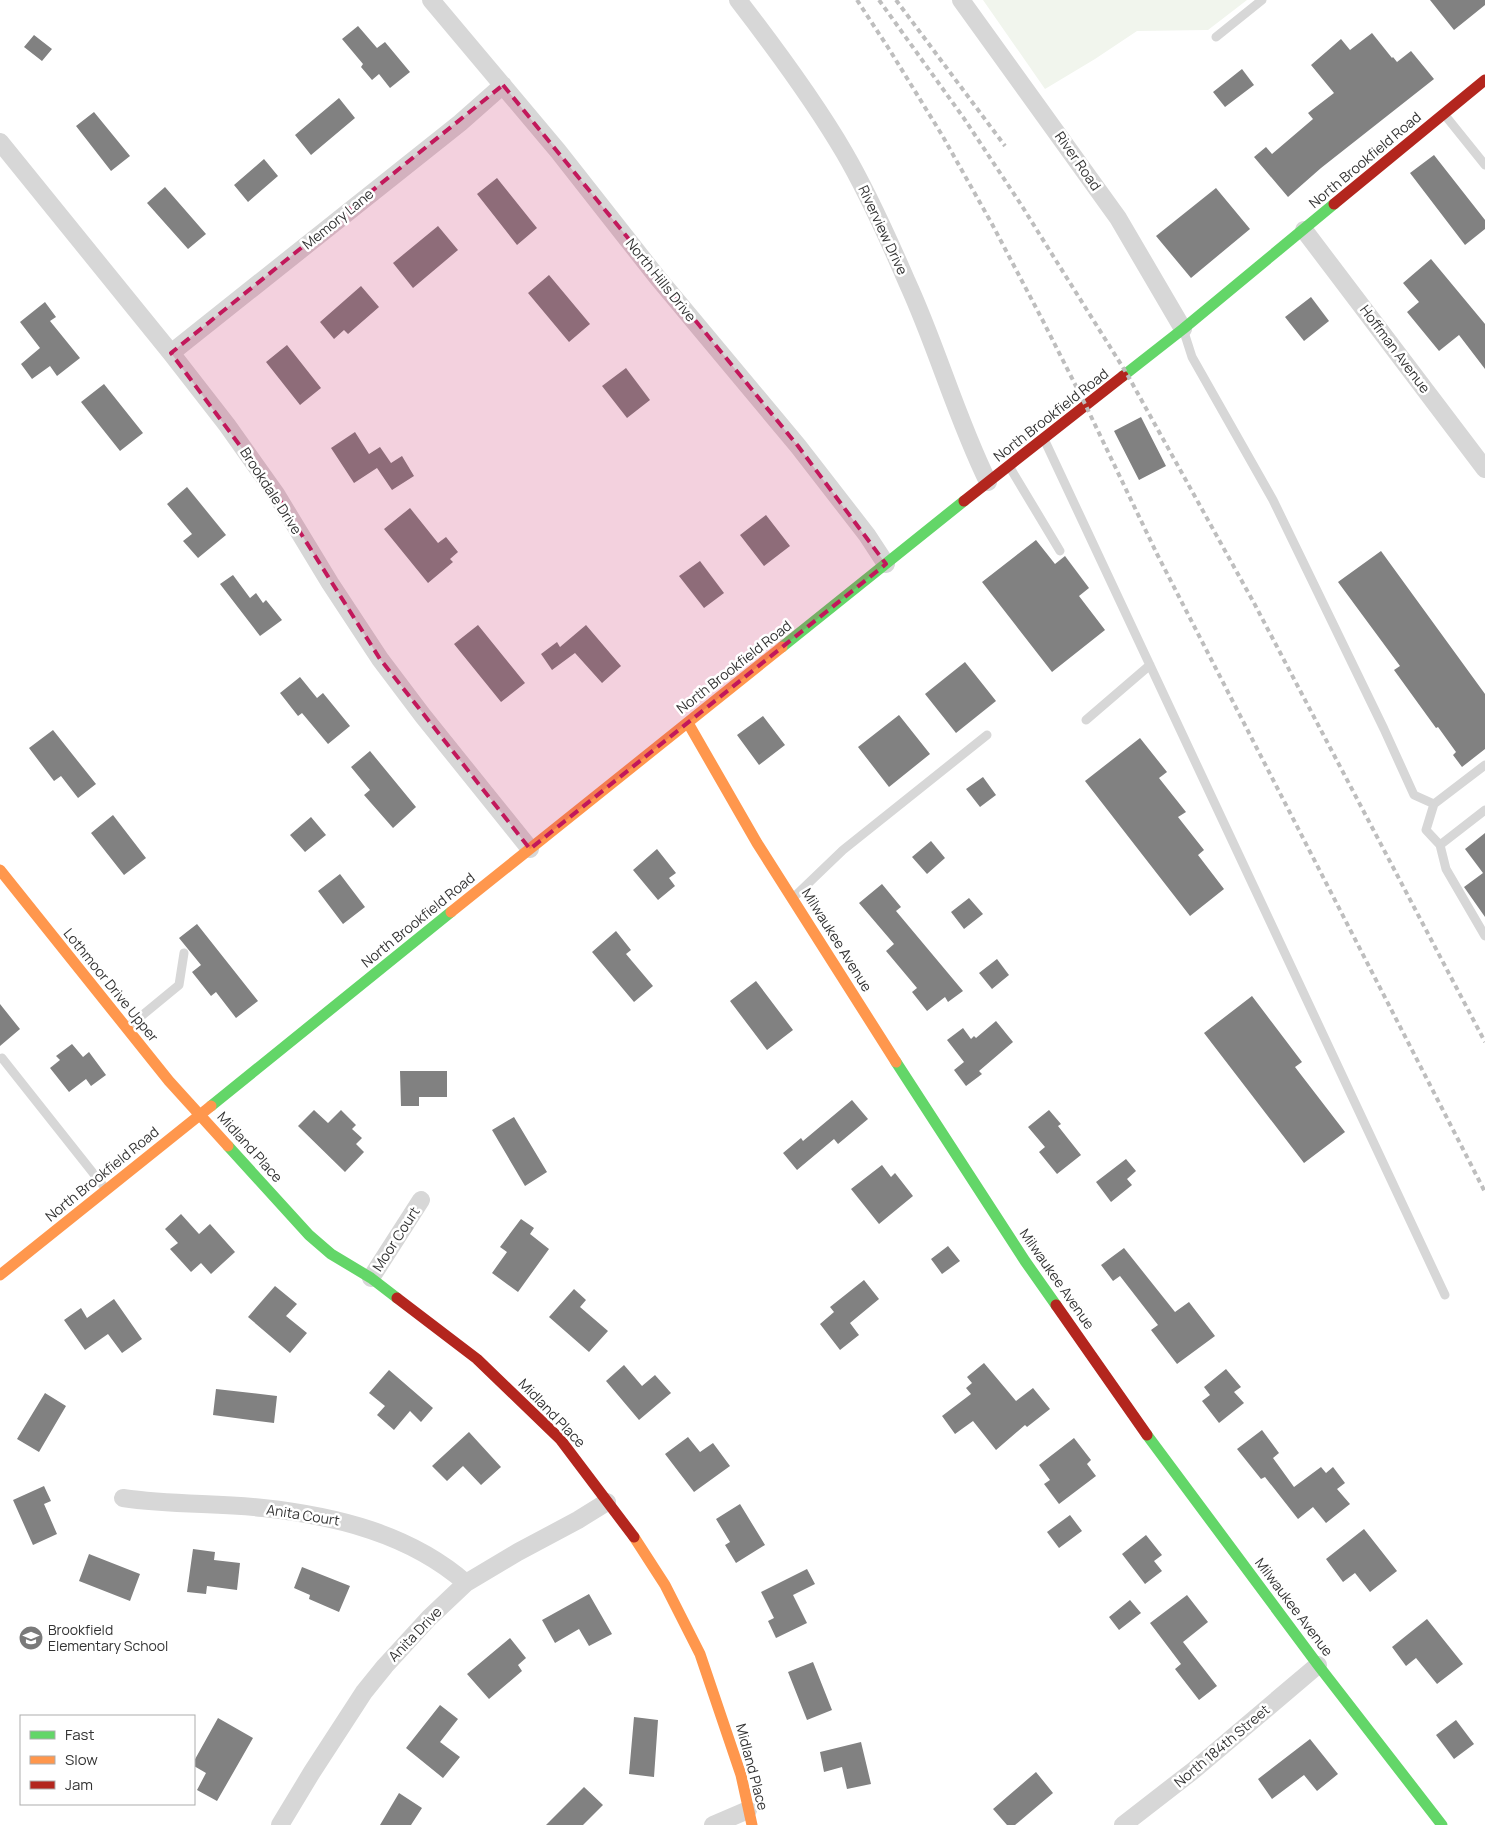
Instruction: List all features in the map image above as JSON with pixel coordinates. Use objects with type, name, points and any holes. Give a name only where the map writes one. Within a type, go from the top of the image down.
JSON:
[{"type":"street","name":"North Hills Drive","points":[[431,0],[504,85],[657,277],[798,446],[867,534],[886,564]]},
{"type":"street","name":"Riverview Drive","points":[[738,0],[763,32],[829,127],[862,185],[908,284],[974,454],[988,482]]},
{"type":"street","name":"River Road","points":[[961,0],[1118,218],[1183,329]]},
{"type":"street","name":"North Brookfield Road","points":[[0,1275],[1008,466],[1183,329],[1482,83]]},
{"type":"street","name":"Memory Lane","points":[[171,352],[504,85]]},
{"type":"street","name":"Brookdale Drive","points":[[0,142],[171,352],[227,425],[276,494],[330,583],[380,659],[423,716],[530,849]]},
{"type":"street","name":"Hoffman Avenue","points":[[1304,230],[1485,469]]},
{"type":"street","name":"Milwaukee Avenue","points":[[688,723],[757,843],[792,899],[1025,1261],[1144,1431],[1318,1664],[1442,1825]]},
{"type":"street","name":"Lothmoor Drive Upper","points":[[0,870],[169,1081],[201,1115]]},
{"type":"street","name":"Midland Place","points":[[201,1115],[309,1235],[331,1254],[371,1278],[477,1359],[560,1440],[592,1480],[629,1529],[665,1585],[700,1654],[742,1775],[750,1818]]},
{"type":"street","name":"Moor Court","points":[[371,1278],[421,1200]]},
{"type":"street","name":"Anita Court","points":[[124,1498],[263,1508],[339,1520],[374,1530],[410,1546],[444,1564],[466,1583]]},
{"type":"street","name":"Anita Drive","points":[[280,1825],[364,1692],[423,1625],[466,1583],[607,1502]]},
{"type":"street","name":"North 184th Street","points":[[1123,1825],[1194,1770],[1318,1664]]},
{"type":"street","points":[[713,1825],[750,1818]]},
{"type":"lane","points":[[1216,37],[1262,0]]},
{"type":"lane","points":[[1482,83],[1485,96]]},
{"type":"lane","points":[[1444,114],[1485,165]]},
{"type":"lane","points":[[1183,329],[1192,357],[1273,500],[1414,795],[1434,804]]},
{"type":"lane","points":[[1044,439],[1445,1295]]},
{"type":"lane","points":[[1008,466],[1060,551]]},
{"type":"lane","points":[[1086,720],[1150,665]]},
{"type":"lane","points":[[792,899],[843,850],[987,735]]},
{"type":"lane","points":[[1485,765],[1434,804],[1426,830],[1440,845],[1446,869],[1485,936]]},
{"type":"lane","points":[[1440,845],[1485,810]]},
{"type":"lane","points":[[126,1028],[179,985],[184,953]]},
{"type":"lane","points":[[2,1058],[106,1190]]},
{"type":"highlighted area","points":[[503,85],[798,446],[886,564],[530,849],[380,659],[276,494],[171,353]]},
{"type":"shaded area","points":[[983,0],[1247,0],[1208,30],[1137,31],[1045,89]]},
{"type":"building","points":[[1430,0],[1485,0],[1485,5],[1454,30]]},
{"type":"building","points":[[358,26],[377,48],[385,42],[410,72],[390,88],[379,74],[372,80],[361,67],[363,64],[342,39]]},
{"type":"building","points":[[1372,33],[1397,62],[1411,51],[1434,79],[1321,168],[1288,197],[1254,157],[1266,147],[1272,154],[1313,119],[1308,113],[1334,93],[1311,65],[1341,39],[1350,50]]},
{"type":"building","points":[[34,35],[52,49],[42,61],[24,47]]},
{"type":"building","points":[[1242,69],[1254,85],[1225,107],[1213,92]]},
{"type":"building","points":[[339,98],[355,118],[311,155],[295,135]]},
{"type":"building","points":[[94,112],[130,156],[111,171],[76,126]]},
{"type":"building","points":[[1434,155],[1485,220],[1485,229],[1465,245],[1410,173]]},
{"type":"building","points":[[264,159],[278,176],[248,202],[234,185]]},
{"type":"building","points":[[497,178],[537,228],[517,245],[477,194]]},
{"type":"building","points":[[165,187],[206,234],[188,249],[147,203]]},
{"type":"building","points":[[1216,188],[1250,229],[1191,278],[1156,236]]},
{"type":"building","points":[[438,226],[458,250],[413,288],[393,263]]},
{"type":"building","points":[[1431,259],[1485,324],[1485,369],[1459,335],[1439,351],[1407,312],[1419,302],[1403,283]]},
{"type":"building","points":[[549,275],[590,324],[569,342],[528,293]]},
{"type":"building","points":[[361,286],[379,307],[348,334],[344,330],[334,339],[320,322]]},
{"type":"building","points":[[1311,297],[1329,321],[1304,341],[1285,317]]},
{"type":"building","points":[[45,302],[56,317],[50,321],[80,358],[57,376],[50,366],[32,379],[21,364],[40,348],[20,322]]},
{"type":"building","points":[[287,345],[321,388],[300,405],[266,362]]},
{"type":"building","points":[[626,368],[650,400],[627,418],[602,386]]},
{"type":"building","points":[[104,384],[143,433],[120,451],[81,402]]},
{"type":"building","points":[[1141,417],[1166,466],[1139,480],[1114,431]]},
{"type":"building","points":[[355,432],[369,454],[380,447],[391,463],[402,456],[414,476],[392,490],[377,468],[354,483],[331,448]]},
{"type":"building","points":[[187,487],[226,535],[198,558],[183,541],[192,534],[167,504]]},
{"type":"building","points":[[410,508],[438,543],[446,537],[458,552],[450,559],[453,562],[428,583],[384,529]]},
{"type":"building","points":[[766,515],[790,546],[764,566],[740,535]]},
{"type":"building","points":[[1036,540],[1055,564],[1065,556],[1089,588],[1079,596],[1105,630],[1052,672],[982,582]]},
{"type":"building","points":[[1381,551],[1485,694],[1485,749],[1462,767],[1453,755],[1456,752],[1394,670],[1400,666],[1338,582]]},
{"type":"building","points":[[700,561],[724,593],[704,608],[679,576]]},
{"type":"building","points":[[233,575],[250,598],[256,593],[263,603],[266,600],[282,620],[260,636],[220,584]]},
{"type":"building","points":[[478,625],[525,683],[501,702],[454,644]]},
{"type":"building","points":[[586,625],[621,666],[602,683],[575,653],[552,670],[541,654],[557,642],[560,647]]},
{"type":"building","points":[[965,662],[996,701],[956,733],[925,694]]},
{"type":"building","points":[[300,677],[317,698],[323,693],[350,726],[328,744],[302,713],[298,716],[280,693]]},
{"type":"building","points":[[899,715],[930,754],[889,787],[858,747]]},
{"type":"building","points":[[763,716],[785,745],[759,765],[737,735]]},
{"type":"building","points":[[53,730],[96,784],[78,798],[61,776],[54,781],[29,748]]},
{"type":"building","points":[[1140,738],[1167,772],[1159,778],[1186,812],[1178,817],[1204,850],[1198,855],[1224,889],[1190,916],[1085,781]]},
{"type":"building","points":[[370,751],[416,807],[393,828],[364,795],[370,790],[351,767]]},
{"type":"building","points":[[983,777],[996,795],[980,807],[966,789]]},
{"type":"building","points":[[113,815],[146,858],[124,875],[91,833]]},
{"type":"building","points":[[311,817],[326,835],[305,852],[290,835]]},
{"type":"building","points":[[1485,833],[1485,917],[1464,887],[1483,873],[1465,849]]},
{"type":"building","points":[[931,841],[945,858],[927,874],[912,857]]},
{"type":"building","points":[[657,849],[676,873],[669,878],[675,886],[658,900],[633,870]]},
{"type":"building","points":[[340,874],[365,907],[343,924],[318,891]]},
{"type":"building","points":[[882,884],[901,907],[896,911],[963,991],[948,1002],[945,997],[927,1011],[912,992],[917,988],[886,951],[894,944],[859,903]]},
{"type":"building","points":[[969,898],[983,914],[964,929],[951,912]]},
{"type":"building","points":[[197,924],[258,1001],[236,1018],[216,992],[211,996],[192,972],[201,965],[179,938]]},
{"type":"building","points":[[616,931],[631,950],[626,954],[653,986],[634,1002],[592,952]]},
{"type":"building","points":[[997,959],[1009,975],[992,989],[979,973]]},
{"type":"building","points":[[756,981],[793,1030],[767,1050],[730,1001]]},
{"type":"building","points":[[1252,996],[1302,1062],[1295,1067],[1345,1132],[1304,1163],[1204,1033]]},
{"type":"building","points":[[0,1004],[20,1029],[0,1046]]},
{"type":"building","points":[[996,1021],[1013,1042],[979,1071],[982,1074],[966,1086],[954,1070],[964,1062],[947,1040],[963,1028],[971,1039],[974,1036],[976,1038]]},
{"type":"building","points":[[72,1044],[83,1057],[89,1052],[106,1075],[91,1086],[86,1079],[69,1092],[50,1068],[60,1060],[56,1056]]},
{"type":"building","points":[[400,1071],[447,1071],[447,1097],[419,1097],[419,1106],[401,1106]]},
{"type":"building","points":[[852,1100],[868,1119],[838,1144],[834,1139],[797,1170],[783,1153],[801,1138],[803,1141]]},
{"type":"building","points":[[314,1110],[328,1123],[341,1110],[356,1125],[352,1129],[362,1138],[356,1144],[364,1152],[345,1172],[298,1126]]},
{"type":"building","points":[[1049,1110],[1061,1124],[1058,1126],[1081,1155],[1057,1174],[1039,1152],[1045,1147],[1028,1127]]},
{"type":"building","points":[[514,1117],[547,1172],[525,1186],[492,1130]]},
{"type":"building","points":[[1126,1159],[1136,1171],[1127,1179],[1132,1185],[1111,1202],[1096,1182]]},
{"type":"building","points":[[882,1165],[891,1177],[895,1173],[913,1196],[879,1224],[851,1189]]},
{"type":"building","points":[[181,1214],[199,1234],[210,1224],[235,1252],[211,1274],[201,1263],[191,1272],[170,1249],[178,1243],[165,1229]]},
{"type":"building","points":[[521,1219],[534,1228],[530,1234],[549,1249],[518,1292],[492,1273],[507,1252],[500,1247]]},
{"type":"building","points":[[948,1246],[960,1261],[942,1274],[931,1259]]},
{"type":"building","points":[[1124,1248],[1175,1312],[1189,1302],[1215,1336],[1177,1364],[1151,1330],[1158,1325],[1120,1276],[1113,1281],[1101,1265]]},
{"type":"building","points":[[864,1280],[879,1299],[850,1323],[859,1335],[840,1350],[820,1324],[834,1312],[830,1307]]},
{"type":"building","points":[[275,1286],[297,1304],[286,1316],[307,1333],[290,1353],[248,1317]]},
{"type":"building","points":[[574,1289],[586,1300],[580,1307],[608,1331],[589,1352],[549,1317]]},
{"type":"building","points":[[114,1299],[142,1339],[122,1353],[108,1334],[85,1350],[64,1320],[81,1308],[87,1318]]},
{"type":"building","points":[[984,1363],[1016,1401],[1033,1388],[1050,1409],[1027,1427],[1025,1425],[996,1450],[973,1421],[955,1434],[942,1416],[971,1394],[966,1388],[972,1383],[967,1377]]},
{"type":"building","points":[[624,1365],[642,1386],[655,1375],[671,1393],[639,1420],[606,1381]]},
{"type":"building","points":[[1226,1369],[1241,1387],[1234,1392],[1244,1403],[1219,1423],[1202,1401],[1210,1395],[1204,1387]]},
{"type":"building","points":[[389,1370],[433,1408],[421,1422],[410,1411],[394,1430],[377,1415],[385,1406],[369,1393]]},
{"type":"building","points":[[216,1389],[277,1396],[274,1423],[213,1415]]},
{"type":"building","points":[[45,1393],[66,1406],[39,1452],[17,1439]]},
{"type":"building","points":[[1262,1430],[1279,1453],[1273,1458],[1294,1487],[1321,1467],[1326,1473],[1333,1467],[1345,1483],[1337,1489],[1350,1504],[1326,1523],[1313,1507],[1298,1519],[1265,1477],[1261,1479],[1237,1449]]},
{"type":"building","points":[[469,1432],[501,1467],[481,1485],[463,1466],[447,1481],[432,1466]]},
{"type":"building","points":[[688,1437],[700,1452],[713,1443],[730,1466],[694,1492],[665,1454]]},
{"type":"building","points":[[1074,1438],[1091,1460],[1087,1464],[1096,1476],[1059,1504],[1044,1484],[1050,1480],[1039,1465]]},
{"type":"building","points":[[44,1486],[51,1501],[44,1504],[57,1534],[33,1545],[13,1500]]},
{"type":"building","points":[[740,1504],[765,1545],[736,1563],[725,1545],[730,1542],[716,1519]]},
{"type":"building","points":[[1070,1515],[1082,1531],[1059,1548],[1047,1532]]},
{"type":"building","points":[[1364,1529],[1397,1571],[1370,1592],[1355,1573],[1343,1582],[1326,1559]]},
{"type":"building","points":[[1146,1535],[1162,1555],[1154,1561],[1162,1571],[1145,1584],[1122,1554]]},
{"type":"building","points":[[193,1549],[215,1552],[214,1560],[240,1563],[237,1590],[207,1586],[206,1594],[187,1592]]},
{"type":"building","points":[[89,1554],[140,1574],[130,1601],[79,1581]]},
{"type":"building","points":[[302,1567],[350,1586],[339,1612],[309,1599],[310,1595],[294,1588]]},
{"type":"building","points":[[807,1569],[815,1584],[793,1595],[807,1623],[776,1638],[768,1621],[774,1618],[761,1592]]},
{"type":"building","points":[[589,1594],[612,1634],[589,1646],[579,1629],[555,1643],[542,1620]]},
{"type":"building","points":[[1187,1595],[1208,1622],[1183,1642],[1217,1686],[1199,1700],[1175,1669],[1181,1664],[1150,1623]]},
{"type":"building","points":[[1130,1600],[1141,1613],[1119,1630],[1109,1617]]},
{"type":"building","points":[[1427,1619],[1463,1664],[1437,1684],[1416,1658],[1406,1666],[1392,1647]]},
{"type":"building","points":[[510,1638],[526,1658],[518,1665],[522,1671],[489,1699],[467,1674]]},
{"type":"building","points":[[813,1662],[832,1710],[807,1720],[788,1672]]},
{"type":"building","points":[[440,1705],[458,1719],[440,1742],[460,1757],[443,1778],[406,1748]]},
{"type":"building","points":[[634,1717],[658,1720],[654,1777],[629,1774]]},
{"type":"building","points":[[218,1718],[253,1738],[217,1801],[197,1790],[206,1773],[195,1767],[195,1759]]},
{"type":"building","points":[[1456,1720],[1474,1744],[1454,1759],[1436,1735]]},
{"type":"building","points":[[1310,1739],[1338,1774],[1317,1791],[1304,1775],[1272,1799],[1258,1779]]},
{"type":"building","points":[[861,1742],[871,1784],[847,1789],[842,1767],[824,1772],[820,1752]]},
{"type":"building","points":[[1036,1772],[1053,1793],[1015,1825],[1007,1825],[993,1809]]},
{"type":"building","points":[[584,1787],[603,1805],[583,1825],[546,1825]]},
{"type":"building","points":[[399,1793],[422,1808],[411,1825],[380,1825]]},
{"type":"railway","points":[[857,0],[942,135],[992,224],[1086,406],[1157,554],[1485,1192]]},
{"type":"railway","points":[[879,0],[963,117],[1020,203],[1127,374],[1254,603],[1485,1042]]},
{"type":"railway","points":[[896,0],[1005,146]]},
{"type":"traffic: fast","points":[[1123,376],[1334,204]]},
{"type":"traffic: fast","points":[[782,647],[964,501]]},
{"type":"traffic: fast","points":[[211,1106],[451,912]]},
{"type":"traffic: fast","points":[[896,1062],[1025,1261],[1056,1305]]},
{"type":"traffic: fast","points":[[228,1146],[309,1235],[331,1254],[371,1278],[397,1298]]},
{"type":"traffic: fast","points":[[1147,1435],[1318,1665],[1442,1825]]},
{"type":"traffic: slow","points":[[451,912],[782,647]]},
{"type":"traffic: slow","points":[[688,723],[757,843],[896,1062]]},
{"type":"traffic: slow","points":[[0,870],[169,1081],[228,1146]]},
{"type":"traffic: slow","points":[[0,1275],[211,1106]]},
{"type":"traffic: slow","points":[[634,1537],[665,1585],[700,1654],[741,1775],[752,1825]]},
{"type":"traffic: jam","points":[[1334,204],[1485,80]]},
{"type":"traffic: jam","points":[[964,501],[1123,376]]},
{"type":"traffic: jam","points":[[397,1298],[477,1359],[560,1439],[634,1537]]},
{"type":"traffic: jam","points":[[1056,1305],[1147,1435]]},
{"type":"place","name":"Brookfield Elementary School","points":[[31,1638]]}]
